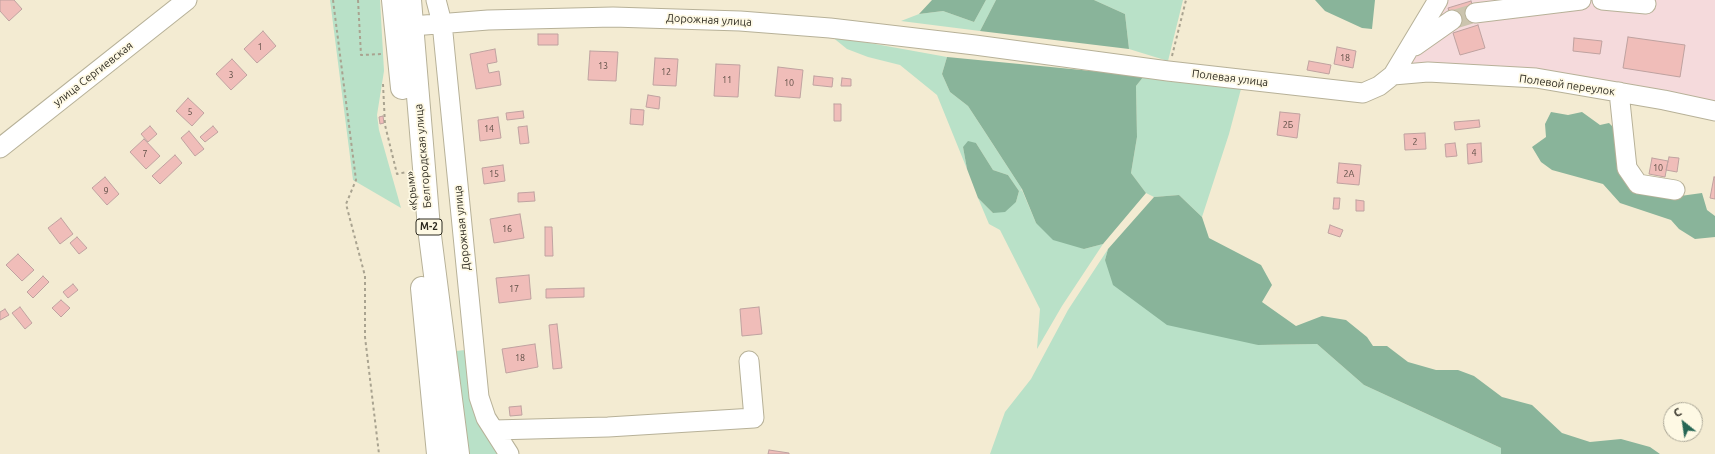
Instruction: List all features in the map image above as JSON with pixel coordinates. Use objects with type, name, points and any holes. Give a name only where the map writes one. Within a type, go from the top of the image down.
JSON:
[{"type":"main road","name":"«Крым»","points":[[393,0],[438,454]]},
{"type":"main road","name":"Белгородская улица","points":[[410,0],[430,228],[458,454]]},
{"type":"street","name":"улица Сергиевская","points":[[0,148],[187,0]]},
{"type":"street","name":"Дорожная улица","points":[[436,0],[442,23],[479,397],[486,418],[509,454]]},
{"type":"street","name":"Полевая улица","points":[[975,45],[1168,71],[1363,94],[1378,86],[1393,75],[1410,49],[1438,0]]},
{"type":"street","points":[[1474,13],[1581,0]]},
{"type":"street","points":[[1602,0],[1646,4]]},
{"type":"street","name":"Дорожная улица","points":[[412,26],[488,20],[613,16],[740,21],[830,28],[975,45]]},
{"type":"street","points":[[1410,49],[1452,20]]},
{"type":"street","name":"Полевой переулок","points":[[1393,75],[1428,72],[1536,78],[1715,110]]},
{"type":"street","points":[[1619,92],[1627,168],[1638,184],[1675,190]]},
{"type":"street","points":[[494,430],[608,427],[754,418],[749,362]]},
{"type":"path","points":[[333,0],[356,180],[346,204],[365,276],[365,337],[379,454]]},
{"type":"path","points":[[358,0],[361,55]]},
{"type":"path","points":[[1168,71],[1186,0]]},
{"type":"shaded area","points":[[1444,0],[1715,0],[1715,101],[1419,69],[1411,60]]},
{"type":"green space","points":[[330,0],[380,0],[384,71],[377,115],[379,130],[401,208],[353,180]]},
{"type":"green space","points":[[932,0],[986,0],[974,22],[943,11],[919,14]]},
{"type":"green space","points":[[986,0],[996,0],[980,31],[901,21],[919,14],[943,11],[974,22]]},
{"type":"green space","points":[[996,0],[1094,0],[1125,14],[1129,49],[980,31]]},
{"type":"green space","points":[[1094,0],[1183,0],[1168,61],[1129,49],[1125,14]]},
{"type":"green space","points":[[1315,0],[1375,0],[1372,29],[1362,28],[1325,11]]},
{"type":"green space","points":[[831,36],[947,57],[942,74],[950,92],[968,106],[1022,189],[1020,191],[1022,190],[1036,223],[1084,249],[1103,244],[1062,306],[1037,349],[1040,309],[1000,230],[989,224],[978,198],[993,213],[1016,202],[1019,191],[1008,175],[993,170],[976,143],[963,147],[967,169],[937,95],[900,65],[868,57],[847,49]]},
{"type":"green space","points":[[947,57],[1144,76],[1136,86],[1137,137],[1131,173],[1146,193],[1103,244],[1084,249],[1053,240],[1036,223],[1022,189],[968,106],[950,92],[942,74]]},
{"type":"green space","points":[[1144,76],[1241,89],[1229,134],[1202,217],[1179,195],[1154,197],[1146,193],[1131,173],[1137,137],[1136,86]]},
{"type":"green space","points":[[1551,112],[1568,115],[1582,112],[1600,125],[1609,123],[1615,129],[1621,168],[1673,197],[1702,193],[1707,210],[1715,216],[1715,237],[1695,239],[1679,229],[1671,220],[1620,203],[1603,184],[1552,170],[1541,162],[1532,147],[1546,137],[1545,124]]},
{"type":"green space","points":[[968,141],[976,143],[993,170],[1008,175],[1019,191],[1016,202],[1005,212],[993,213],[978,198],[967,169],[963,147]]},
{"type":"green space","points":[[1179,195],[1202,217],[1209,238],[1261,265],[1272,285],[1262,302],[1296,326],[1322,316],[1346,320],[1367,337],[1373,346],[1387,346],[1408,362],[1436,370],[1458,370],[1474,376],[1502,397],[1532,405],[1562,433],[1590,442],[1621,439],[1650,447],[1660,454],[1501,454],[1501,448],[1364,385],[1317,344],[1258,345],[1167,325],[1113,285],[1105,260],[1108,249],[1154,197]]},
{"type":"green space","points":[[1108,249],[1105,260],[1258,345],[1317,344],[1364,385],[1501,448],[1501,454],[990,454],[1005,412],[1031,379],[1068,310]]},
{"type":"green space","points":[[465,350],[500,454],[465,454],[456,351]]},
{"type":"building","points":[[0,0],[14,0],[22,9],[9,21],[0,11]]},
{"type":"building","points":[[1471,1],[1477,20],[1454,27],[1448,8]]},
{"type":"building","points":[[1478,25],[1485,48],[1460,55],[1453,33]]},
{"type":"building","points":[[263,31],[276,46],[257,63],[244,49]]},
{"type":"building","points":[[538,34],[558,34],[558,45],[538,45]]},
{"type":"building","points":[[1628,37],[1685,45],[1680,77],[1623,68]]},
{"type":"building","points":[[1574,38],[1602,41],[1600,54],[1573,51]]},
{"type":"building","points":[[1337,47],[1356,51],[1353,68],[1334,64]]},
{"type":"building","points":[[495,49],[497,62],[487,64],[489,73],[499,71],[501,85],[476,89],[470,54]]},
{"type":"building","points":[[590,51],[618,52],[616,81],[588,80]]},
{"type":"building","points":[[655,58],[678,59],[676,86],[653,85]]},
{"type":"building","points":[[232,59],[247,75],[231,90],[216,74]]},
{"type":"building","points":[[1309,61],[1331,65],[1329,74],[1307,70]]},
{"type":"building","points":[[716,64],[740,65],[738,97],[714,96]]},
{"type":"building","points":[[778,67],[803,70],[800,98],[775,96]]},
{"type":"building","points":[[814,76],[833,78],[832,87],[813,85]]},
{"type":"building","points":[[842,78],[851,79],[851,86],[841,86]]},
{"type":"building","points":[[648,95],[660,97],[659,109],[646,107]]},
{"type":"building","points":[[188,98],[204,113],[192,126],[176,111]]},
{"type":"building","points":[[834,104],[841,104],[841,121],[834,121]]},
{"type":"building","points":[[631,109],[644,110],[643,125],[630,124]]},
{"type":"building","points":[[523,111],[524,118],[507,120],[506,113]]},
{"type":"building","points":[[1280,112],[1300,114],[1297,138],[1277,135]]},
{"type":"building","points":[[383,116],[384,123],[380,124],[379,117]]},
{"type":"building","points":[[498,117],[501,138],[480,141],[478,120]]},
{"type":"building","points":[[1479,120],[1480,127],[1455,130],[1454,122]]},
{"type":"building","points":[[150,126],[157,134],[148,142],[141,134]]},
{"type":"building","points":[[213,126],[218,132],[205,142],[200,137]]},
{"type":"building","points":[[527,126],[529,143],[520,144],[518,127]]},
{"type":"building","points":[[189,131],[204,149],[195,156],[181,138]]},
{"type":"building","points":[[1425,133],[1426,149],[1405,150],[1404,134]]},
{"type":"building","points":[[144,139],[160,156],[146,169],[130,152]]},
{"type":"building","points":[[1455,143],[1457,156],[1446,157],[1445,144]]},
{"type":"building","points":[[1481,143],[1482,162],[1468,164],[1467,144]]},
{"type":"building","points":[[175,155],[182,163],[160,184],[152,176]]},
{"type":"building","points":[[1669,157],[1679,158],[1677,172],[1666,170]]},
{"type":"building","points":[[1652,158],[1668,161],[1665,177],[1649,174]]},
{"type":"building","points":[[1339,163],[1361,165],[1359,185],[1337,183]]},
{"type":"building","points":[[503,165],[505,181],[484,184],[482,168]]},
{"type":"building","points":[[105,177],[119,194],[107,205],[92,188]]},
{"type":"building","points":[[1715,177],[1715,199],[1710,198]]},
{"type":"building","points":[[534,192],[535,201],[518,202],[518,193]]},
{"type":"building","points":[[1334,198],[1340,198],[1339,209],[1333,209]]},
{"type":"building","points":[[1356,200],[1364,201],[1364,211],[1356,211]]},
{"type":"building","points":[[520,214],[524,238],[494,243],[490,219]]},
{"type":"building","points":[[61,218],[73,234],[60,244],[48,228]]},
{"type":"building","points":[[1330,225],[1343,230],[1340,237],[1328,233]]},
{"type":"building","points":[[545,227],[552,227],[553,256],[545,256]]},
{"type":"building","points":[[77,237],[87,248],[79,254],[70,243]]},
{"type":"building","points":[[18,254],[34,270],[22,281],[6,265]]},
{"type":"building","points":[[529,275],[531,299],[499,303],[496,278]]},
{"type":"building","points":[[43,276],[49,282],[33,298],[27,292]]},
{"type":"building","points":[[73,284],[78,290],[68,298],[63,292]]},
{"type":"building","points":[[584,288],[584,297],[546,298],[546,289]]},
{"type":"building","points":[[61,300],[70,308],[61,317],[52,308]]},
{"type":"building","points":[[20,307],[32,323],[25,329],[12,313]]},
{"type":"building","points":[[759,307],[762,334],[742,336],[740,309]]},
{"type":"building","points":[[5,309],[9,315],[0,320],[0,312]]},
{"type":"building","points":[[557,324],[562,368],[553,369],[549,325]]},
{"type":"building","points":[[535,344],[538,367],[506,373],[502,349]]},
{"type":"building","points":[[521,406],[522,415],[510,416],[509,407]]},
{"type":"building","points":[[769,450],[789,453],[789,454],[768,454]]},
{"type":"tunnel","points":[[1452,20],[1475,13]]}]
